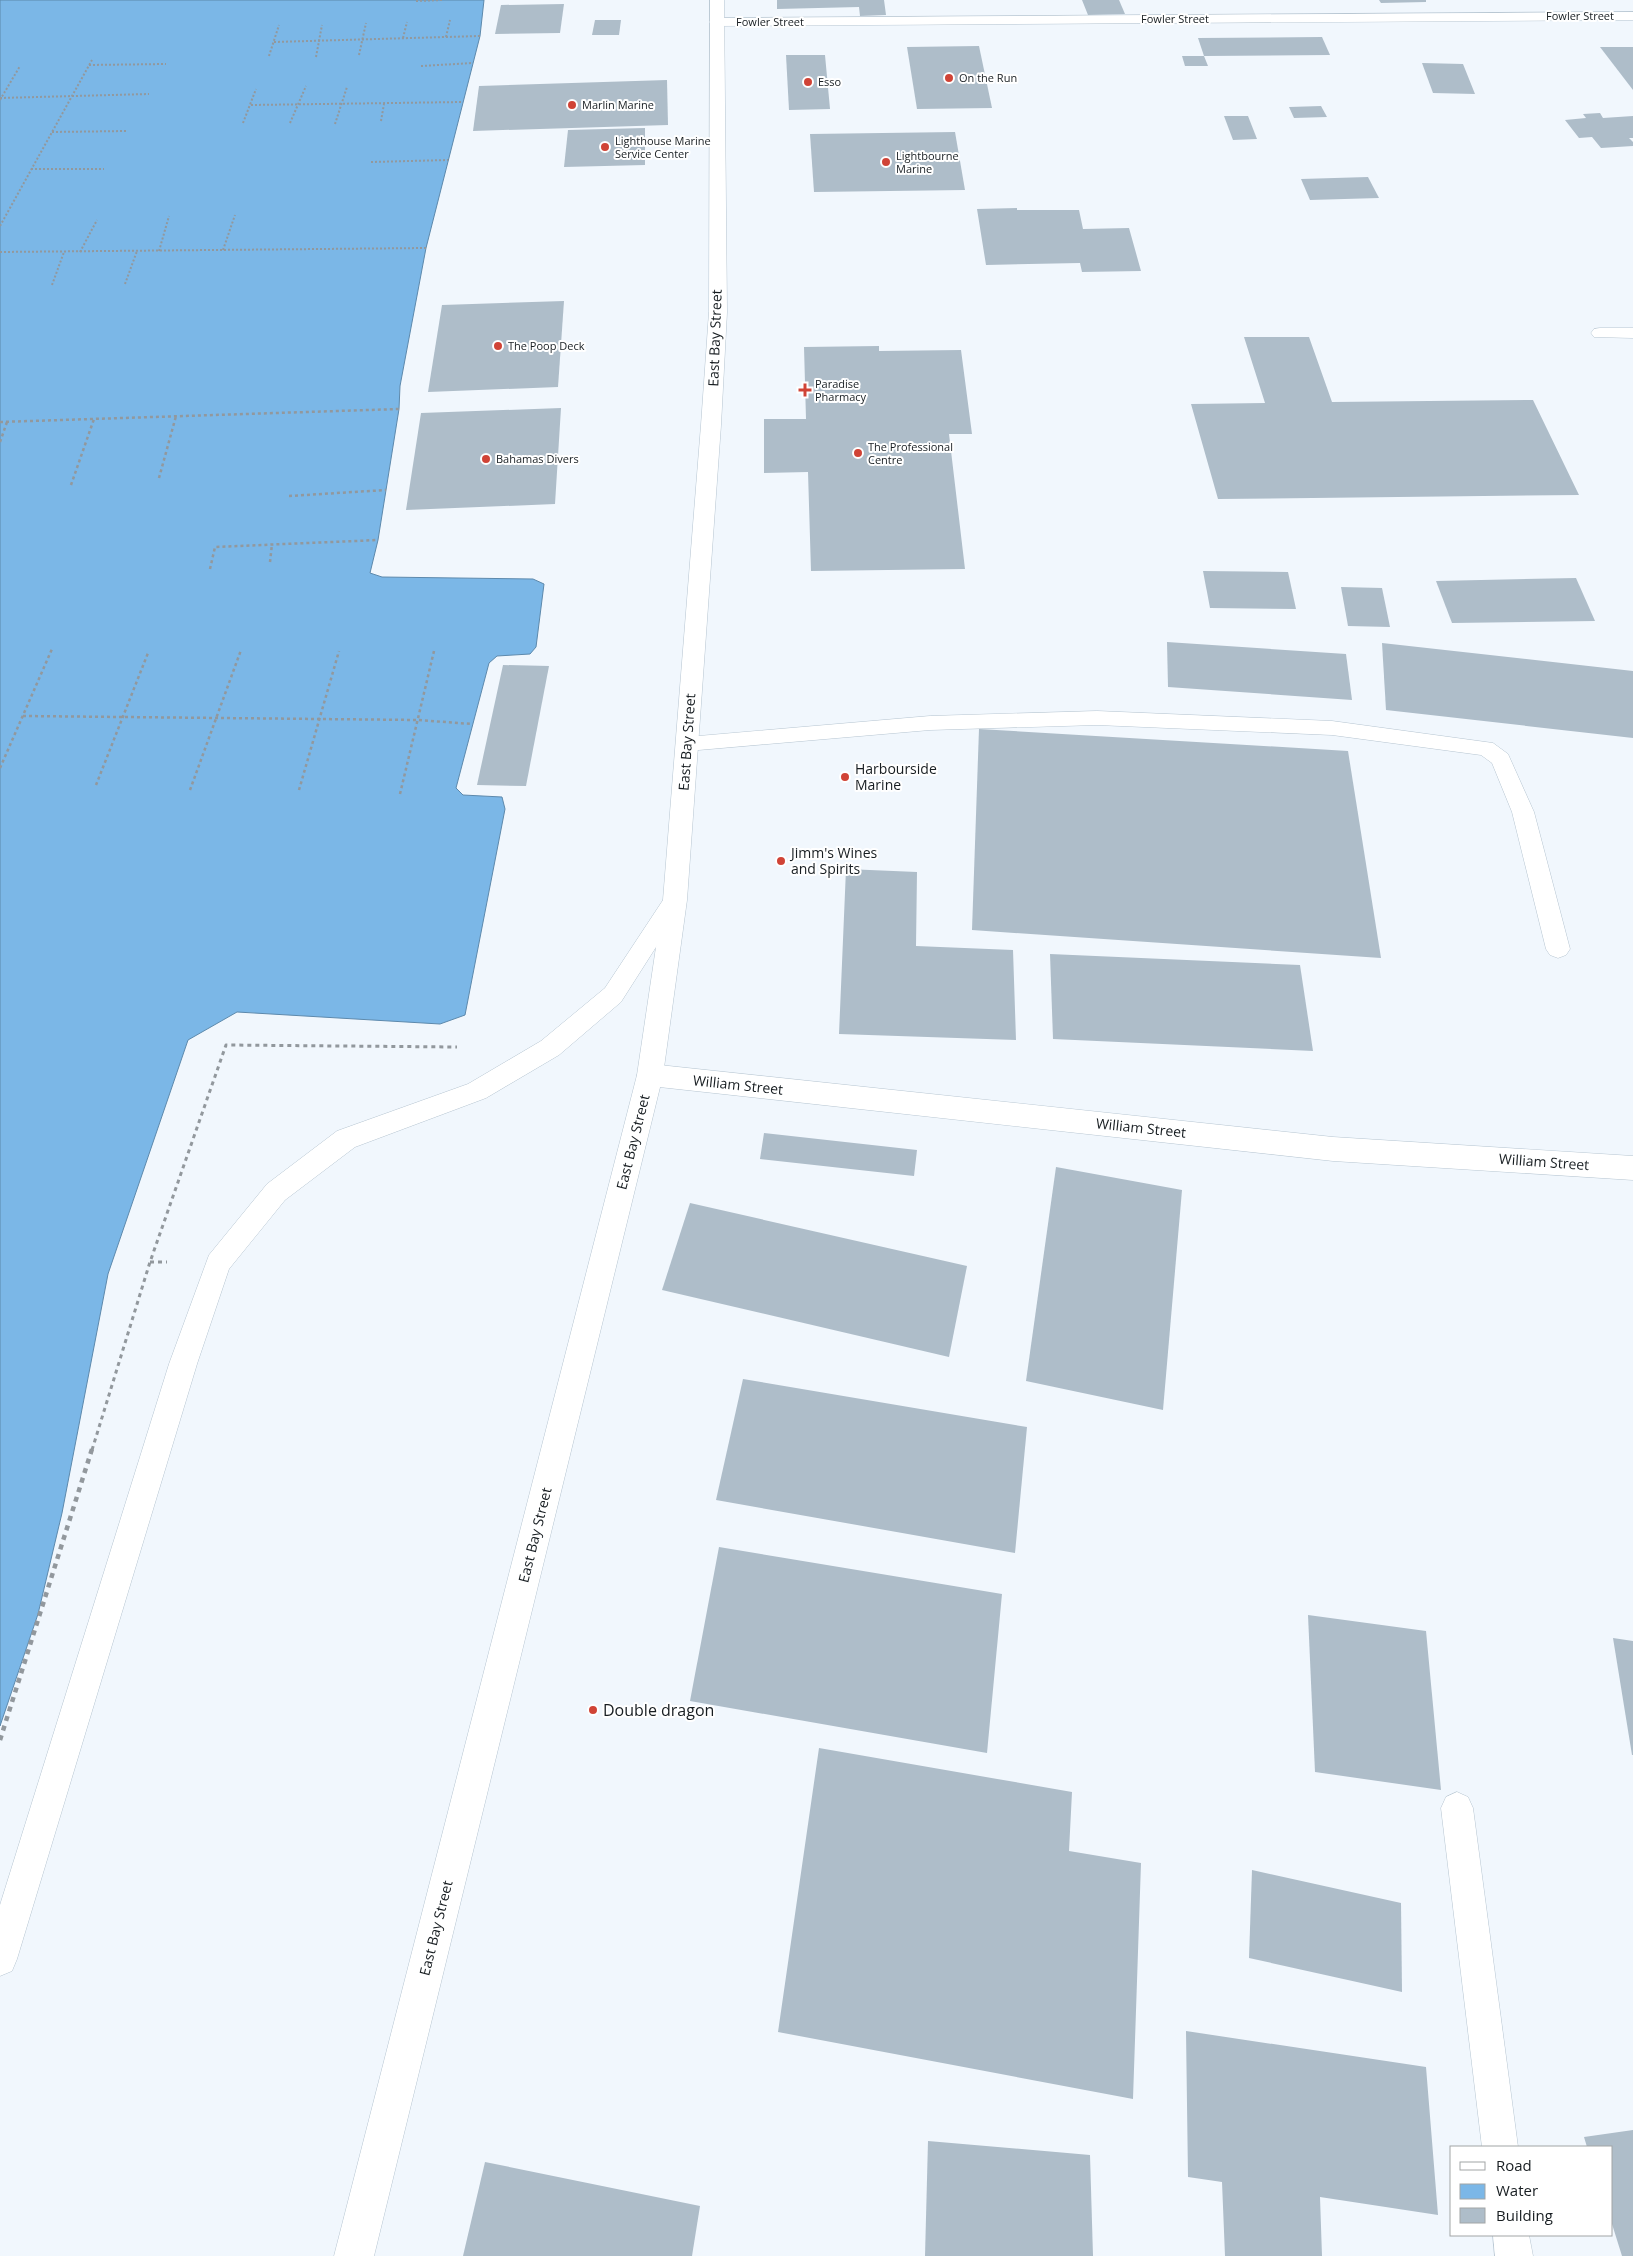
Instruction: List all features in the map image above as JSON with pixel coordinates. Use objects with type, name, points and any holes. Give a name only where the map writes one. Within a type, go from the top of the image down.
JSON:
[{"type":"main road","name":"Fowler Street","points":[[717,11],[1633,16]]},
{"type":"main road","name":"East Bay Street","points":[[354,2256],[650,1075],[675,900],[718,312],[717,11]]},
{"type":"main road","points":[[1600,333],[1633,333]]},
{"type":"main road","name":"William Street","points":[[650,1075],[1333,1149],[1633,1168]]},
{"type":"lane","points":[[686,744],[930,723],[1097,718],[1332,728],[1486,748],[1501,759],[1523,812],[1558,949]]},
{"type":"lane","points":[[0,1959],[183,1364],[218,1263],[276,1192],[346,1139],[477,1090],[550,1048],[613,995],[675,900]]},
{"type":"lane","points":[[1456,1808],[1500,2146]]},
{"type":"lane","points":[[1511,2236],[1514,2256]]},
{"type":"path","points":[[416,1],[443,0]]},
{"type":"path","points":[[446,37],[450,20]]},
{"type":"path","points":[[403,38],[406,22]]},
{"type":"path","points":[[359,55],[366,23]]},
{"type":"path","points":[[269,56],[279,25]]},
{"type":"path","points":[[316,56],[322,25]]},
{"type":"path","points":[[274,42],[480,36]]},
{"type":"path","points":[[0,226],[92,60]]},
{"type":"path","points":[[421,66],[473,63]]},
{"type":"path","points":[[89,66],[166,64]]},
{"type":"path","points":[[0,99],[20,66]]},
{"type":"path","points":[[290,123],[296,105],[306,86]]},
{"type":"path","points":[[335,124],[347,87]]},
{"type":"path","points":[[243,123],[256,89]]},
{"type":"path","points":[[0,99],[149,94]]},
{"type":"path","points":[[251,105],[463,102]]},
{"type":"path","points":[[381,122],[384,104]]},
{"type":"path","points":[[51,132],[127,131]]},
{"type":"path","points":[[371,162],[448,160]]},
{"type":"path","points":[[31,169],[104,169]]},
{"type":"path","points":[[159,251],[169,216]]},
{"type":"path","points":[[223,250],[235,216]]},
{"type":"path","points":[[80,252],[97,220]]},
{"type":"path","points":[[0,252],[426,248]]},
{"type":"path","points":[[125,284],[137,251]]},
{"type":"path","points":[[52,285],[64,252]]},
{"type":"path","points":[[0,422],[399,409]]},
{"type":"path","points":[[159,478],[176,416]]},
{"type":"path","points":[[71,484],[94,419]]},
{"type":"path","points":[[0,442],[8,421]]},
{"type":"path","points":[[288,496],[386,490]]},
{"type":"path","points":[[210,570],[215,547],[378,540]]},
{"type":"path","points":[[270,562],[272,544]]},
{"type":"path","points":[[0,768],[52,649]]},
{"type":"path","points":[[190,790],[241,650]]},
{"type":"path","points":[[299,790],[339,651]]},
{"type":"path","points":[[400,794],[434,651]]},
{"type":"path","points":[[96,785],[148,653]]},
{"type":"path","points":[[23,716],[418,720],[472,724]]},
{"type":"water","points":[[0,0],[484,0],[480,36],[426,248],[400,386],[399,409],[378,540],[370,573],[382,577],[533,579],[544,584],[536,647],[530,654],[497,656],[489,663],[456,788],[463,795],[502,797],[505,809],[465,1015],[440,1024],[237,1012],[188,1040],[108,1274],[62,1513],[38,1614],[0,1726]]},
{"type":"building","points":[[777,0],[884,0],[886,15],[860,16],[859,7],[777,9]]},
{"type":"building","points":[[1082,0],[1119,0],[1125,14],[1088,15]]},
{"type":"building","points":[[1379,0],[1426,0],[1426,2],[1381,3]]},
{"type":"building","points":[[564,4],[560,33],[495,34],[501,5]]},
{"type":"building","points":[[595,20],[621,20],[619,35],[592,35]]},
{"type":"building","points":[[1322,37],[1330,55],[1204,56],[1198,38]]},
{"type":"building","name":"On the Run","points":[[979,46],[992,108],[917,109],[907,47]]},
{"type":"building","points":[[1600,47],[1633,47],[1633,90]]},
{"type":"building","name":"Esso","points":[[786,55],[825,55],[830,109],[789,110]]},
{"type":"building","points":[[1182,56],[1204,56],[1208,66],[1185,66]]},
{"type":"building","points":[[1422,63],[1463,64],[1475,94],[1433,93]]},
{"type":"building","name":"Marlin Marine","points":[[667,80],[668,125],[473,131],[479,86]]},
{"type":"building","points":[[1321,106],[1327,117],[1294,118],[1289,107]]},
{"type":"building","points":[[1600,113],[1603,118],[1633,116],[1633,138],[1629,138],[1633,142],[1633,146],[1601,148],[1592,137],[1579,138],[1565,120],[1586,118],[1583,114]]},
{"type":"building","points":[[1224,116],[1248,116],[1257,139],[1233,140]]},
{"type":"building","name":"Lighthouse Marine Service Center","points":[[645,128],[645,165],[564,167],[568,130]]},
{"type":"building","name":"Lightbourne Marine","points":[[955,132],[965,190],[814,192],[810,134]]},
{"type":"building","points":[[1368,177],[1379,198],[1310,200],[1301,179]]},
{"type":"building","points":[[1017,208],[1017,210],[1079,210],[1083,229],[1129,228],[1141,271],[1082,272],[1080,263],[986,265],[977,209]]},
{"type":"building","name":"The Poop Deck","points":[[564,301],[558,387],[428,392],[442,305]]},
{"type":"building","points":[[1244,337],[1309,337],[1332,402],[1533,400],[1579,495],[1218,499],[1191,404],[1265,403]]},
{"type":"building","name":"The Professional Centre","points":[[879,346],[879,351],[961,350],[972,434],[949,434],[965,569],[811,571],[808,472],[764,473],[764,419],[806,419],[804,347]]},
{"type":"building","name":"Bahamas Divers","points":[[561,408],[555,504],[406,510],[421,413]]},
{"type":"building","points":[[1203,571],[1288,572],[1296,609],[1210,608]]},
{"type":"building","points":[[1576,578],[1595,621],[1452,623],[1436,581]]},
{"type":"building","points":[[1341,587],[1382,588],[1390,627],[1348,626]]},
{"type":"building","points":[[1167,642],[1346,654],[1352,700],[1168,687]]},
{"type":"building","points":[[1382,643],[1633,671],[1633,738],[1386,710]]},
{"type":"building","points":[[503,665],[549,666],[526,786],[477,785]]},
{"type":"building","points":[[979,729],[1348,751],[1381,958],[972,930]]},
{"type":"building","points":[[846,869],[917,872],[916,946],[1013,950],[1016,1040],[839,1034]]},
{"type":"building","points":[[1050,954],[1300,965],[1313,1051],[1053,1039]]},
{"type":"building","points":[[764,1133],[917,1150],[914,1176],[760,1159]]},
{"type":"building","points":[[1056,1167],[1182,1190],[1163,1410],[1026,1381]]},
{"type":"building","points":[[690,1203],[967,1266],[949,1357],[662,1290]]},
{"type":"building","points":[[743,1379],[1027,1427],[1015,1553],[716,1500]]},
{"type":"building","points":[[719,1547],[1002,1594],[987,1753],[690,1701]]},
{"type":"building","points":[[1308,1615],[1426,1631],[1441,1790],[1315,1772]]},
{"type":"building","points":[[1613,1638],[1633,1641],[1633,1755],[1632,1755]]},
{"type":"building","points":[[819,1748],[1072,1792],[1069,1851],[1141,1863],[1133,2099],[778,2032]]},
{"type":"building","points":[[1252,1870],[1401,1903],[1402,1992],[1249,1958]]},
{"type":"building","points":[[1186,2031],[1426,2067],[1438,2215],[1320,2197],[1322,2256],[1225,2256],[1222,2182],[1188,2177]]},
{"type":"building","points":[[1633,2130],[1633,2256],[1622,2256],[1613,2227],[1613,2146],[1587,2146],[1584,2137]]},
{"type":"building","points":[[928,2141],[1090,2155],[1093,2256],[925,2256]]},
{"type":"building","points":[[485,2162],[700,2206],[692,2256],[463,2256]]},
{"type":"place","name":"On the Run","points":[[949,78]]},
{"type":"place","name":"Esso","points":[[808,82]]},
{"type":"place","name":"Marlin Marine","points":[[572,105]]},
{"type":"place","name":"Lighthouse Marine Service Center","points":[[605,147]]},
{"type":"place","name":"Lightbourne Marine","points":[[886,162]]},
{"type":"place","name":"The Poop Deck","points":[[498,346]]},
{"type":"place","name":"Paradise Pharmacy","points":[[805,390]]},
{"type":"place","name":"The Professional Centre","points":[[858,453]]},
{"type":"place","name":"Bahamas Divers","points":[[486,459]]},
{"type":"place","name":"Harbourside Marine","points":[[845,777]]},
{"type":"place","name":"Jimm's Wines and Spirits","points":[[781,861]]},
{"type":"place","name":"Double dragon","points":[[593,1710]]}]
